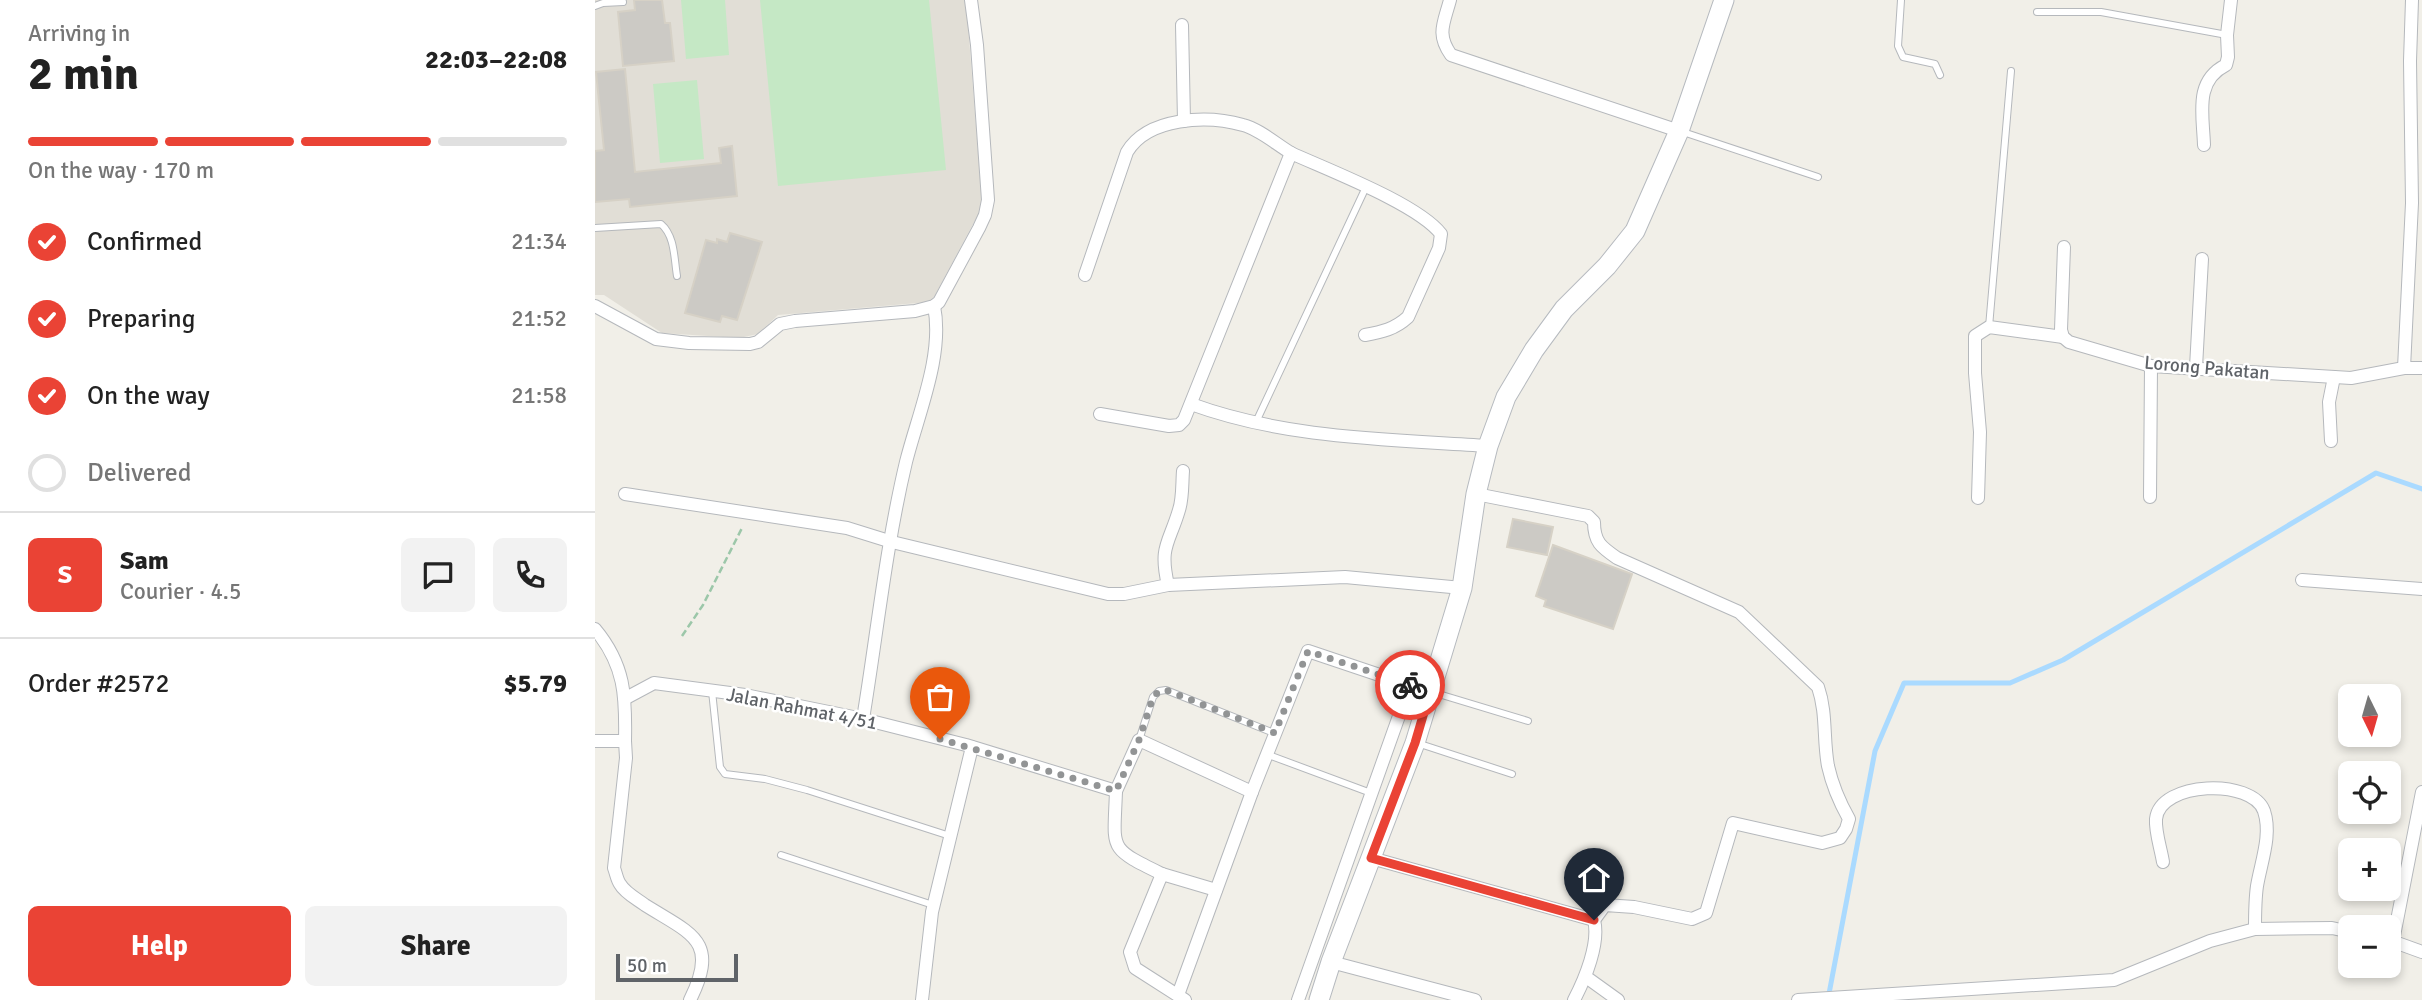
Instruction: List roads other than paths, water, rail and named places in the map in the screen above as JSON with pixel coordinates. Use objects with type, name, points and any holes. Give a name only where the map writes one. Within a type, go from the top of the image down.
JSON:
[{"type":"street","points":[[595,306],[656,339],[689,344],[740,345],[758,342],[780,324],[915,311],[934,306],[944,294],[979,228],[988,200],[977,44],[971,0]]},
{"type":"street","points":[[1450,0],[1442,40],[1451,55],[1679,131]]},
{"type":"street","points":[[1319,1000],[1415,743],[1462,588],[1476,494],[1487,446],[1506,397],[1534,350],[1564,309],[1607,266],[1635,232],[1679,131],[1724,0]]},
{"type":"street","points":[[2204,145],[2205,85],[2213,72],[2226,65],[2231,0]]},
{"type":"street","points":[[2404,368],[2412,203],[2412,0]]},
{"type":"street","points":[[1182,25],[1184,121]]},
{"type":"street","points":[[1085,275],[1127,152],[1135,139],[1159,127],[1184,121],[1220,121],[1245,125],[1291,153],[1366,187],[1432,223],[1441,234],[1439,248],[1408,317],[1388,331],[1366,335]]},
{"type":"street","points":[[1100,414],[1169,426],[1179,425],[1191,404],[1291,153]]},
{"type":"street","points":[[2063,337],[2064,247]]},
{"type":"street","points":[[2196,368],[2202,259]]},
{"type":"street","points":[[863,719],[906,463],[928,384],[936,328],[934,306]]},
{"type":"street","points":[[1977,498],[1980,432],[1975,337],[1989,327]]},
{"type":"street","name":"Lorong Pakatan","points":[[1989,327],[2063,337],[2069,342],[2151,366],[2351,378],[2404,368],[2422,368]]},
{"type":"street","points":[[2150,497],[2151,366]]},
{"type":"street","points":[[2331,442],[2329,402],[2334,377]]},
{"type":"street","points":[[1191,404],[1255,424],[1303,433],[1487,446]]},
{"type":"street","points":[[1168,585],[1164,552],[1180,506],[1183,471]]},
{"type":"street","points":[[625,494],[751,511],[847,528],[892,542],[1108,594],[1124,594],[1168,585],[1345,577],[1462,588]]},
{"type":"street","points":[[1476,494],[1588,516],[1594,522],[1598,545],[1617,558],[1739,611],[1818,687],[1824,703],[1828,766],[1849,818],[1846,829],[1839,838],[1822,843],[1733,823],[1706,913],[1692,919],[1635,907],[1605,905],[1594,920]]},
{"type":"street","points":[[2302,580],[2422,589]]},
{"type":"street","points":[[595,629],[611,649],[626,698],[626,758],[614,868],[619,883],[630,895],[695,937],[703,949],[702,970],[690,1000]]},
{"type":"street","points":[[1162,874],[1130,952],[1131,960],[1135,968],[1182,998],[1216,890],[1266,754],[1308,651],[1430,692]]},
{"type":"street","name":"Jalan Rahmat 4/51","points":[[626,698],[654,683],[863,719],[972,747],[1116,791]]},
{"type":"street","points":[[1298,1000],[1410,685]]},
{"type":"street","points":[[1216,890],[1162,874],[1125,856],[1117,847],[1114,834],[1116,791],[1139,740],[1252,792]]},
{"type":"street","points":[[595,741],[625,741]]},
{"type":"street","points":[[922,1000],[933,905],[972,747]]},
{"type":"street","points":[[2163,862],[2156,819],[2162,805],[2173,795],[2209,789],[2242,791],[2257,799],[2267,822],[2254,905],[2255,929]]},
{"type":"street","points":[[2398,915],[2419,829],[2422,792]]},
{"type":"street","points":[[1371,858],[1594,920]]},
{"type":"street","points":[[1574,1000],[1586,977],[1597,929],[1594,920]]},
{"type":"street","points":[[1798,1000],[2114,980],[2210,941],[2255,929],[2338,929]]},
{"type":"street","points":[[2401,945],[2422,952]]},
{"type":"street","points":[[1331,962],[1475,1000]]},
{"type":"street","points":[[1586,977],[1618,1000]]},
{"type":"lane","points":[[1901,0],[1898,46],[1903,57],[1935,64],[1940,75]]},
{"type":"lane","points":[[595,6],[623,2]]},
{"type":"lane","points":[[2037,12],[2101,12],[2227,35]]},
{"type":"lane","points":[[1989,327],[2011,71]]},
{"type":"lane","points":[[1679,131],[1818,177]]},
{"type":"lane","points":[[1255,424],[1366,187]]},
{"type":"lane","points":[[595,228],[661,224],[671,237],[677,276]]},
{"type":"lane","points":[[1139,740],[1153,697],[1159,691],[1166,690],[1275,733]]},
{"type":"lane","points":[[712,691],[720,767],[725,774],[765,779],[807,790],[950,836]]},
{"type":"lane","points":[[1430,692],[1528,721]]},
{"type":"lane","points":[[1415,743],[1512,774]]},
{"type":"lane","points":[[1266,754],[1371,793]]},
{"type":"lane","points":[[781,855],[933,905]]},
{"type":"waterway","points":[[1828,999],[1875,751],[1904,683],[2010,683],[2063,660],[2376,473],[2422,489]]}]
